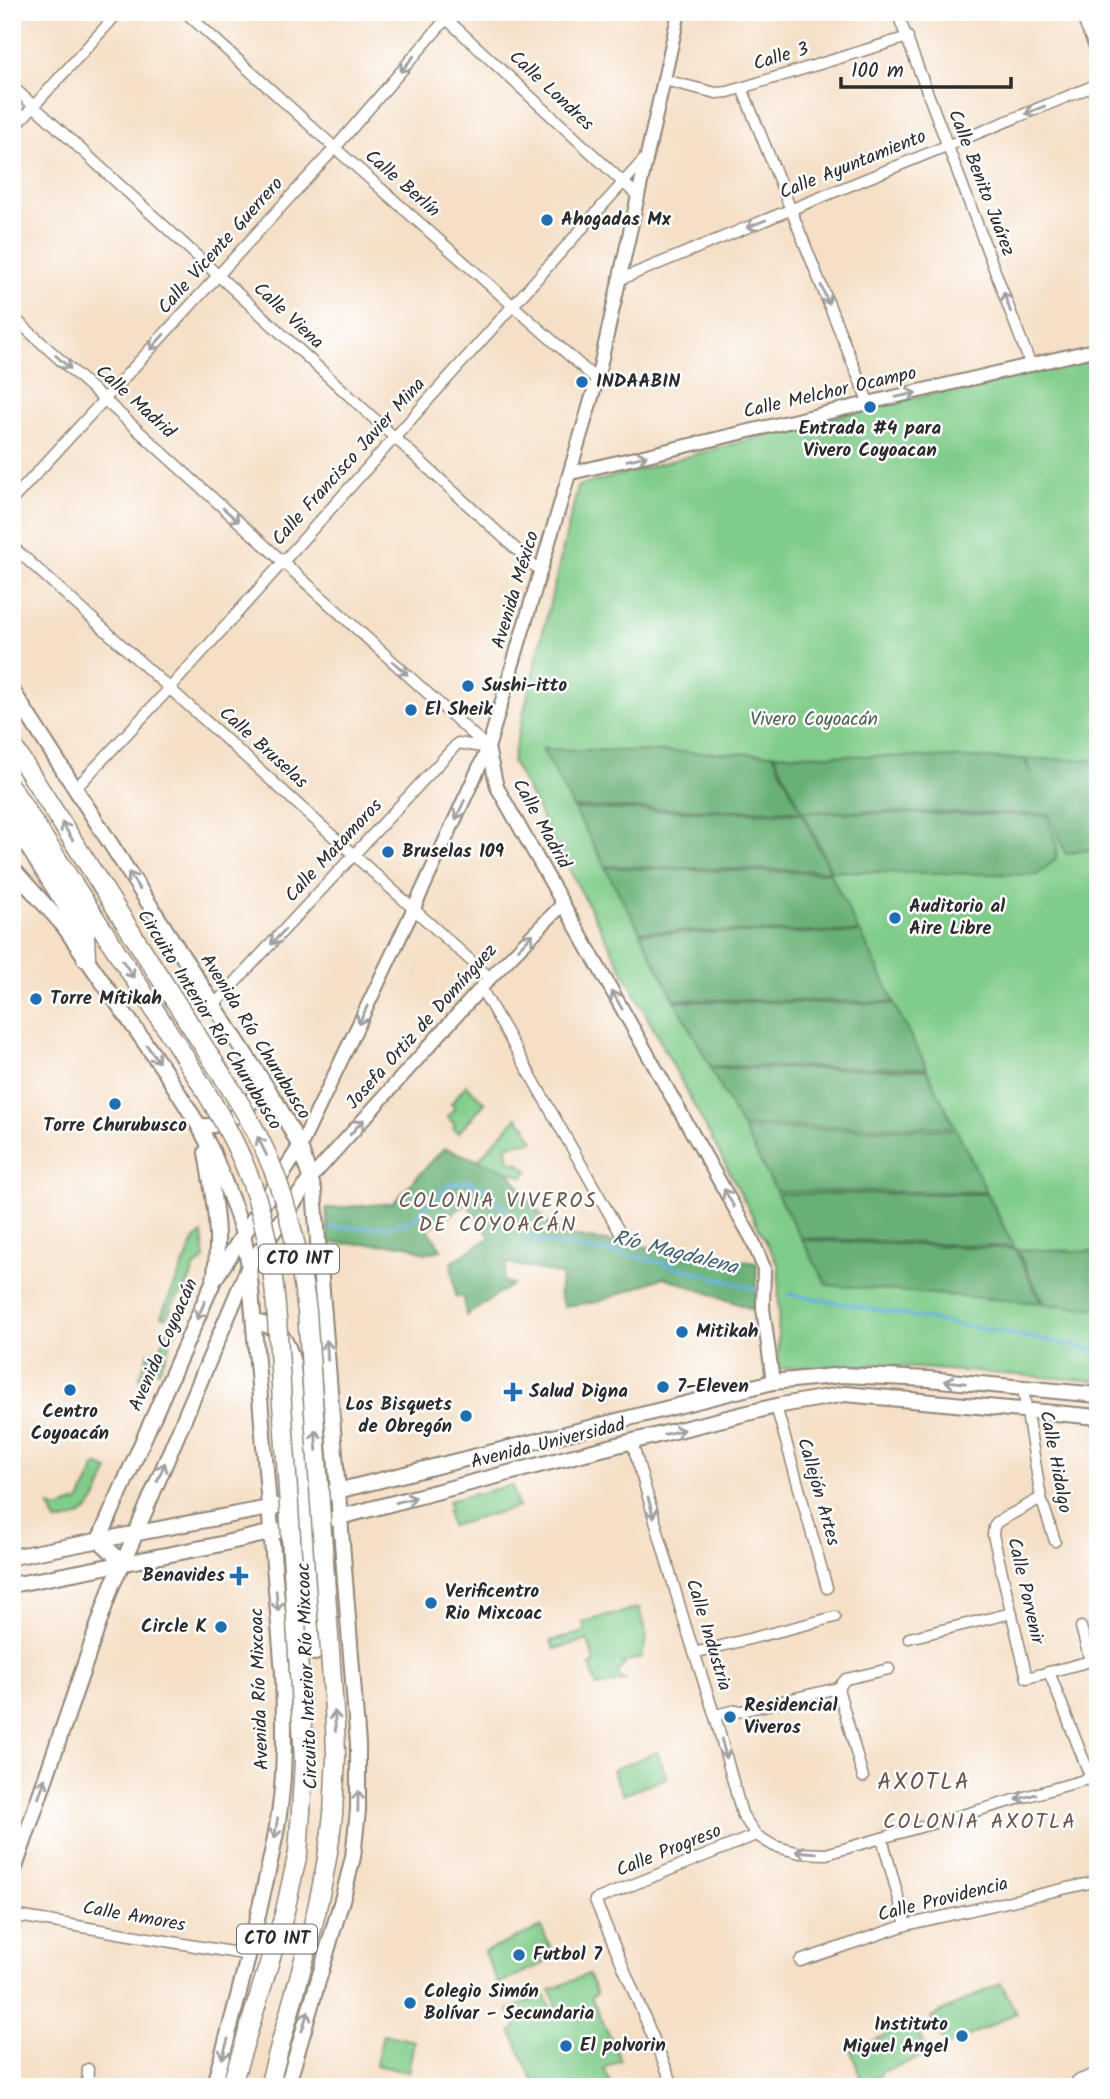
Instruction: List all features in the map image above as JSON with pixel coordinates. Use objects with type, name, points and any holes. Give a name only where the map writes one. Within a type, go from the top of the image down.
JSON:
[{"type":"highway","name":"Circuito Interior Río Churubusco","points":[[12,746],[246,1114],[281,1190],[296,1242],[307,1311],[321,1508]]},
{"type":"highway","name":"Circuito Interior Río Churubusco","points":[[12,789],[222,1117],[247,1171],[269,1248],[297,1520]]},
{"type":"highway","points":[[12,819],[85,934],[86,958]]},
{"type":"highway","name":"Circuito Interior Río Mixcoac","points":[[269,2087],[314,1926],[333,1814],[335,1724],[321,1508]]},
{"type":"highway","name":"Circuito Interior Río Mixcoac","points":[[231,2087],[284,1915],[298,1853],[304,1761],[297,1520]]},
{"type":"main road","name":"Avenida Río Churubusco","points":[[12,690],[278,1105],[300,1147],[311,1178],[316,1206],[338,1492]]},
{"type":"main road","name":"CTO INT","points":[[12,868],[50,909],[166,1073],[201,1129],[235,1209],[249,1266],[271,1533]]},
{"type":"main road","points":[[214,1280],[218,1232],[201,1129],[217,1126],[245,1111],[255,1095],[257,1072]]},
{"type":"main road","name":"Avenida Coyoacán","points":[[99,1541],[214,1280],[300,1147]]},
{"type":"main road","points":[[12,1876],[112,1585],[249,1266],[311,1178]]},
{"type":"main road","points":[[254,1322],[267,1324],[276,1330],[286,1343],[292,1358],[303,1500],[297,1520],[315,1653]]},
{"type":"main road","name":"Avenida Universidad","points":[[12,1557],[269,1508],[773,1382],[843,1375],[929,1379],[1098,1395]]},
{"type":"main road","points":[[1055,1392],[1056,1414]]},
{"type":"main road","name":"Avenida Universidad","points":[[12,1585],[271,1533],[297,1520],[340,1517],[776,1406],[845,1394],[1098,1418]]},
{"type":"main road","name":"CTO INT","points":[[287,2087],[344,1893],[353,1857],[358,1810],[358,1744],[338,1492]]},
{"type":"main road","name":"Avenida Río Mixcoac","points":[[213,2087],[249,1955],[276,1834],[283,1777],[285,1717],[271,1533]]},
{"type":"main road","points":[[99,1541],[123,1563]]},
{"type":"main road","points":[[282,1673],[295,1660],[315,1653],[330,1654],[353,1674]]},
{"type":"street","points":[[12,130],[119,12]]},
{"type":"street","name":"Calle Berlín","points":[[185,12],[597,380]]},
{"type":"street","name":"Avenida México","points":[[300,1147],[488,748],[597,380],[679,12]]},
{"type":"street","name":"Calle Benito Juárez","points":[[897,12],[1031,366]]},
{"type":"street","points":[[1080,12],[1098,56]]},
{"type":"street","name":"Calle Vicente Guerrero","points":[[12,500],[335,148],[446,14]]},
{"type":"street","name":"Calle Londres","points":[[446,14],[639,197]]},
{"type":"street","name":"Calle 3","points":[[664,80],[716,93],[742,88],[908,37]]},
{"type":"street","name":"Calle Ayuntamiento","points":[[621,279],[1098,84]]},
{"type":"street","name":"Calle Viena","points":[[12,86],[541,572]]},
{"type":"street","points":[[742,88],[869,404]]},
{"type":"street","name":"Calle Francisco Javier Mina","points":[[75,789],[170,688],[648,156]]},
{"type":"street","name":"Calle Madrid","points":[[12,316],[488,748],[497,787],[752,1239],[762,1263],[763,1308],[773,1382]]},
{"type":"street","name":"Calle Melchor Ocampo","points":[[570,473],[1098,349]]},
{"type":"street","name":"Calle Bruselas","points":[[12,546],[490,978]]},
{"type":"street","name":"Calle Matamoros","points":[[214,1005],[458,743],[488,748]]},
{"type":"street","name":"Josefa Ortiz de Domínguez","points":[[311,1178],[490,978],[563,904]]},
{"type":"street","points":[[481,988],[619,1231]]},
{"type":"street","name":"Calle Hidalgo","points":[[1023,1388],[1041,1498],[1055,1541]]},
{"type":"street","name":"Callejón Artes","points":[[776,1406],[828,1588]]},
{"type":"street","name":"Calle Industria","points":[[632,1442],[742,1814],[756,1835]]},
{"type":"street","name":"Calle Porvenir","points":[[1041,1498],[997,1522],[993,1535],[1027,1678],[1049,1672]]},
{"type":"street","points":[[909,1638],[1012,1613]]},
{"type":"street","points":[[694,1653],[835,1617]]},
{"type":"street","points":[[1081,1628],[1094,1660],[1049,1672],[1098,1796]]},
{"type":"street","points":[[716,1720],[715,1715],[838,1688],[846,1679],[889,1669]]},
{"type":"street","points":[[838,1688],[863,1777]]},
{"type":"street","points":[[756,1835],[774,1846],[800,1853],[826,1854],[1091,1778]]},
{"type":"street","name":"Calle Progreso","points":[[674,2087],[595,1900],[756,1835]]},
{"type":"street","points":[[882,1838],[906,1925]]},
{"type":"street","name":"Calle Providencia","points":[[800,1961],[906,1925],[1098,1881]]},
{"type":"street","name":"Calle Amores","points":[[12,1914],[249,1955]]},
{"type":"street","points":[[87,2087],[88,2069]]},
{"type":"street","points":[[1079,2087],[1077,2081],[1098,2073]]},
{"type":"green space","name":"Vivero Coyoacán","points":[[1098,358],[1098,1381],[876,1365],[778,1369],[779,1266],[512,761],[578,486],[870,407]]},
{"type":"green space","points":[[542,749],[773,754],[801,811],[573,807]]},
{"type":"green space","points":[[774,754],[1024,759],[1032,775],[1025,759],[1098,760],[1098,852],[1086,850],[1066,854],[1049,814],[802,811]]},
{"type":"green space","points":[[574,809],[801,813],[830,871],[605,866]]},
{"type":"green space","points":[[803,812],[1047,816],[1057,847],[1056,859],[1037,875],[831,871]]},
{"type":"green space","points":[[605,868],[830,873],[859,932],[640,931]]},
{"type":"green space","points":[[640,933],[861,933],[894,1002],[674,999]]},
{"type":"green space","points":[[675,1001],[894,1004],[927,1068],[710,1066]]},
{"type":"green space","points":[[710,1068],[927,1070],[955,1127],[741,1126]]},
{"type":"green space","points":[[466,1085],[485,1103],[458,1133],[447,1117],[455,1108],[451,1104]]},
{"type":"green space","points":[[517,1117],[527,1126],[525,1127],[534,1141],[507,1145],[508,1158],[528,1171],[524,1177],[478,1160]]},
{"type":"green space","points":[[743,1129],[957,1130],[987,1192],[776,1191]]},
{"type":"green space","points":[[444,1148],[508,1171],[546,1221],[571,1236],[757,1263],[755,1310],[664,1277],[598,1302],[564,1306],[559,1293],[562,1275],[507,1263],[503,1281],[513,1284],[466,1316],[464,1297],[456,1297],[451,1263],[490,1237],[467,1204],[428,1229],[442,1250],[425,1253],[407,1245],[329,1243],[326,1209],[393,1203]]},
{"type":"green space","points":[[777,1194],[988,1194],[1014,1247],[801,1238]]},
{"type":"green space","points":[[202,1234],[205,1259],[195,1267],[185,1290],[175,1300],[166,1318],[161,1316],[195,1239]]},
{"type":"green space","points":[[802,1240],[1015,1249],[1041,1303],[827,1285]]},
{"type":"green space","points":[[1017,1249],[1098,1252],[1098,1309],[1044,1304]]},
{"type":"green space","points":[[186,1306],[159,1371],[152,1369],[142,1391],[140,1376],[149,1353],[157,1357],[175,1313],[179,1307]]},
{"type":"green space","points":[[96,1465],[109,1470],[92,1506],[78,1517],[56,1522],[49,1506],[58,1509],[80,1501]]},
{"type":"green space","points":[[512,1485],[518,1507],[451,1526],[447,1511],[450,1510],[448,1501]]},
{"type":"green space","points":[[639,1608],[647,1638],[641,1658],[621,1663],[625,1665],[618,1671],[619,1676],[627,1680],[597,1687],[590,1665],[595,1663],[588,1640],[554,1649],[551,1641],[585,1632],[583,1622]]},
{"type":"green space","points":[[657,1752],[667,1778],[623,1795],[612,1770]]},
{"type":"green space","name":"Futbol 7","points":[[541,1927],[555,1958],[498,1984],[484,1952]]},
{"type":"green space","name":"El polvorin","points":[[588,1974],[597,1994],[591,1997],[621,2060],[604,2068],[611,2084],[605,2087],[536,2087],[511,2031],[517,2028],[509,2010],[544,1994],[553,2013],[559,2011],[550,1990]]},
{"type":"green space","points":[[1001,1983],[1016,2013],[946,2047],[931,2017]]},
{"type":"green space","points":[[915,2021],[928,2055],[881,2072],[881,2076],[863,2083],[851,2051]]},
{"type":"green space","points":[[383,2034],[414,2041],[408,2072],[376,2065]]},
{"type":"waterway","name":"Río Magdalena","points":[[331,1228],[403,1224],[417,1216],[448,1186],[466,1181],[485,1189],[520,1229],[537,1240],[637,1257],[755,1289]]},
{"type":"waterway","name":"Río Magdalena","points":[[789,1294],[1098,1350]]},
{"type":"place","name":"Ahogadas Mx","points":[[547,220]]},
{"type":"place","name":"INDAABIN","points":[[582,382]]},
{"type":"place","name":"Entrada #4 para Vivero Coyoacan","points":[[870,407]]},
{"type":"place","name":"Sushi-itto","points":[[468,686]]},
{"type":"place","name":"El Sheik","points":[[411,710]]},
{"type":"place","name":"Bruselas 109","points":[[388,852]]},
{"type":"place","name":"Auditorio al Aire Libre","points":[[895,918]]},
{"type":"place","name":"Torre Mítikah","points":[[36,999]]},
{"type":"place","name":"Torre Churubusco","points":[[115,1104]]},
{"type":"place","name":"Mitikah","points":[[682,1332]]},
{"type":"place","name":"7-Eleven","points":[[663,1387]]},
{"type":"place","name":"Centro Coyoacán","points":[[70,1390]]},
{"type":"place","name":"Salud Digna","points":[[513,1392]]},
{"type":"place","name":"Los Bisquets de Obregón","points":[[466,1416]]},
{"type":"place","name":"Benavides","points":[[239,1576]]},
{"type":"place","name":"Verificentro Rio Mixcoac","points":[[431,1603]]},
{"type":"place","name":"Circle K","points":[[221,1627]]},
{"type":"place","name":"Residencial Viveros","points":[[730,1717]]},
{"type":"place","name":"Futbol 7","points":[[519,1955]]},
{"type":"place","name":"Colegio Simón Bolívar - Secundaria","points":[[410,2003]]},
{"type":"place","name":"Instituto Miguel Angel","points":[[962,2036]]},
{"type":"place","name":"El polvorin","points":[[566,2046]]},
{"type":"district","name":"COLONIA VIVEROS DE COYOACÁN","points":[[498,1213]]},
{"type":"district","name":"AXOTLA","points":[[924,1783]]},
{"type":"district","name":"COLONIA AXOTLA","points":[[980,1822]]}]
